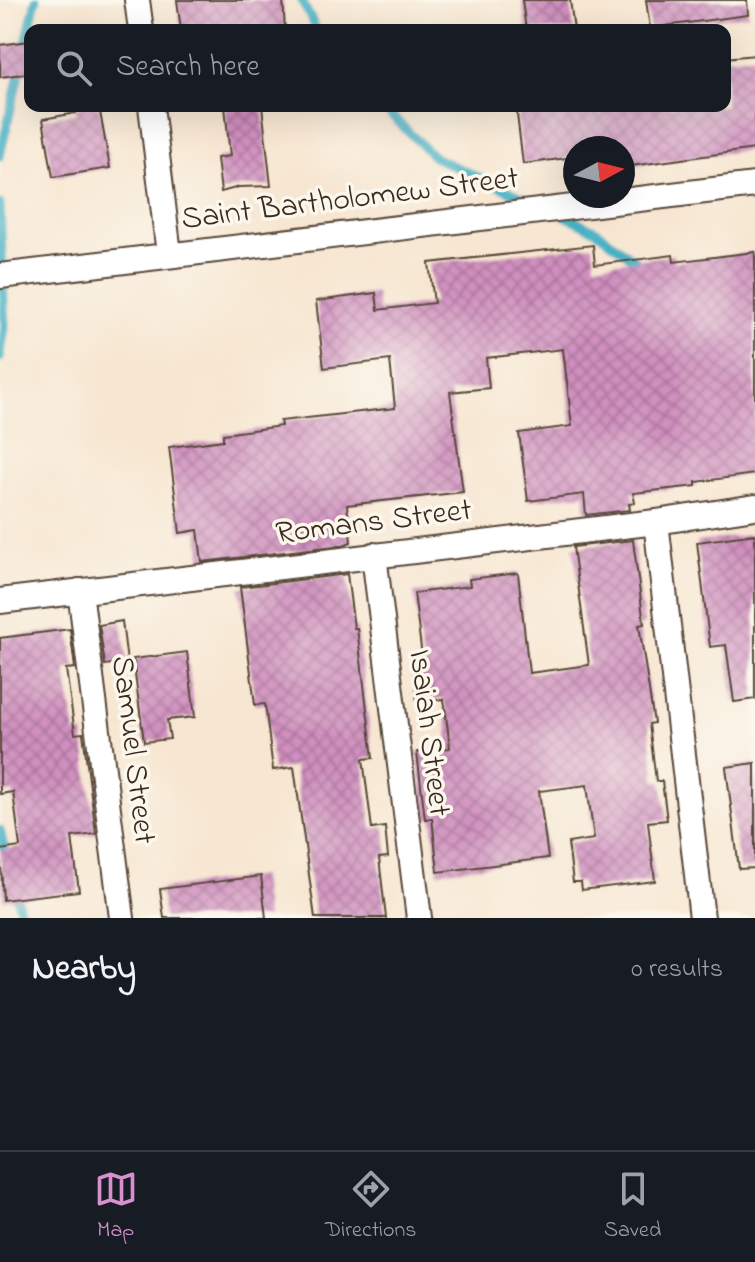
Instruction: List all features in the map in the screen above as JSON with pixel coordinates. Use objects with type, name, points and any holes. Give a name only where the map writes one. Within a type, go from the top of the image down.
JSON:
[{"type":"street","points":[[137,0],[140,24]]},
{"type":"street","points":[[152,112],[169,254]]},
{"type":"street","name":"Saint Bartholomew Street","points":[[0,276],[755,185]]},
{"type":"street","name":"Romans Street","points":[[0,601],[656,522],[755,507]]},
{"type":"street","points":[[656,522],[702,918]]},
{"type":"street","name":"Isaiah Street","points":[[374,555],[419,918]]},
{"type":"street","name":"Samuel Street","points":[[80,591],[122,918]]},
{"type":"building","points":[[177,0],[283,0],[285,24],[180,24]]},
{"type":"building","points":[[522,0],[570,0],[573,24],[525,24]]},
{"type":"building","points":[[646,0],[747,0],[748,15],[680,24],[649,24]]},
{"type":"building","points":[[24,42],[24,74],[0,77],[0,45]]},
{"type":"building","points":[[755,55],[755,149],[635,165],[635,136],[563,136],[563,159],[523,164],[517,112],[731,112],[731,57]]},
{"type":"building","points":[[100,112],[110,168],[53,177],[43,119]]},
{"type":"building","points":[[226,112],[263,112],[271,186],[239,187],[221,192],[217,158],[230,156]]},
{"type":"building","points":[[593,245],[595,265],[673,255],[674,262],[755,252],[755,474],[696,482],[696,486],[633,493],[635,503],[629,504],[630,510],[586,515],[584,494],[528,501],[519,433],[572,426],[563,349],[486,358],[489,388],[450,392],[463,492],[347,505],[351,542],[343,545],[202,562],[198,530],[180,533],[169,447],[223,440],[223,434],[281,426],[280,421],[395,408],[390,360],[324,368],[316,301],[376,293],[378,310],[434,303],[429,263]]},
{"type":"building","points":[[755,534],[755,699],[734,702],[726,645],[710,647],[697,542]]},
{"type":"building","points":[[633,540],[644,624],[639,625],[654,723],[649,724],[656,781],[662,781],[667,820],[648,822],[655,881],[582,890],[581,882],[573,882],[568,843],[594,839],[587,785],[539,791],[548,858],[438,872],[432,818],[425,819],[417,752],[450,748],[444,699],[417,702],[413,665],[423,664],[414,593],[470,586],[469,579],[518,573],[529,673],[589,665],[573,547]]},
{"type":"building","points":[[347,574],[373,758],[363,759],[372,829],[385,827],[388,857],[379,858],[386,918],[315,918],[294,767],[273,770],[265,704],[255,705],[240,587]]},
{"type":"building","points":[[122,621],[127,662],[105,665],[99,625]]},
{"type":"building","points":[[70,629],[75,668],[66,669],[75,734],[83,733],[96,834],[72,837],[79,891],[3,900],[0,850],[20,847],[13,792],[0,794],[0,638]]},
{"type":"building","points":[[187,652],[195,717],[167,720],[170,739],[144,742],[133,659]]},
{"type":"building","points":[[755,763],[755,868],[739,869],[726,767]]},
{"type":"building","points":[[261,876],[266,918],[164,918],[160,889]]},
{"type":"waterway","points":[[30,24],[36,0]]},
{"type":"waterway","points":[[301,0],[314,24]]},
{"type":"waterway","points":[[0,156],[21,66]]},
{"type":"waterway","points":[[388,112],[434,157],[538,204]]},
{"type":"waterway","points":[[0,204],[5,327],[0,358]]},
{"type":"waterway","points":[[563,215],[597,231],[641,265]]},
{"type":"waterway","points":[[0,830],[7,860]]},
{"type":"waterway","points":[[14,886],[22,918]]}]
